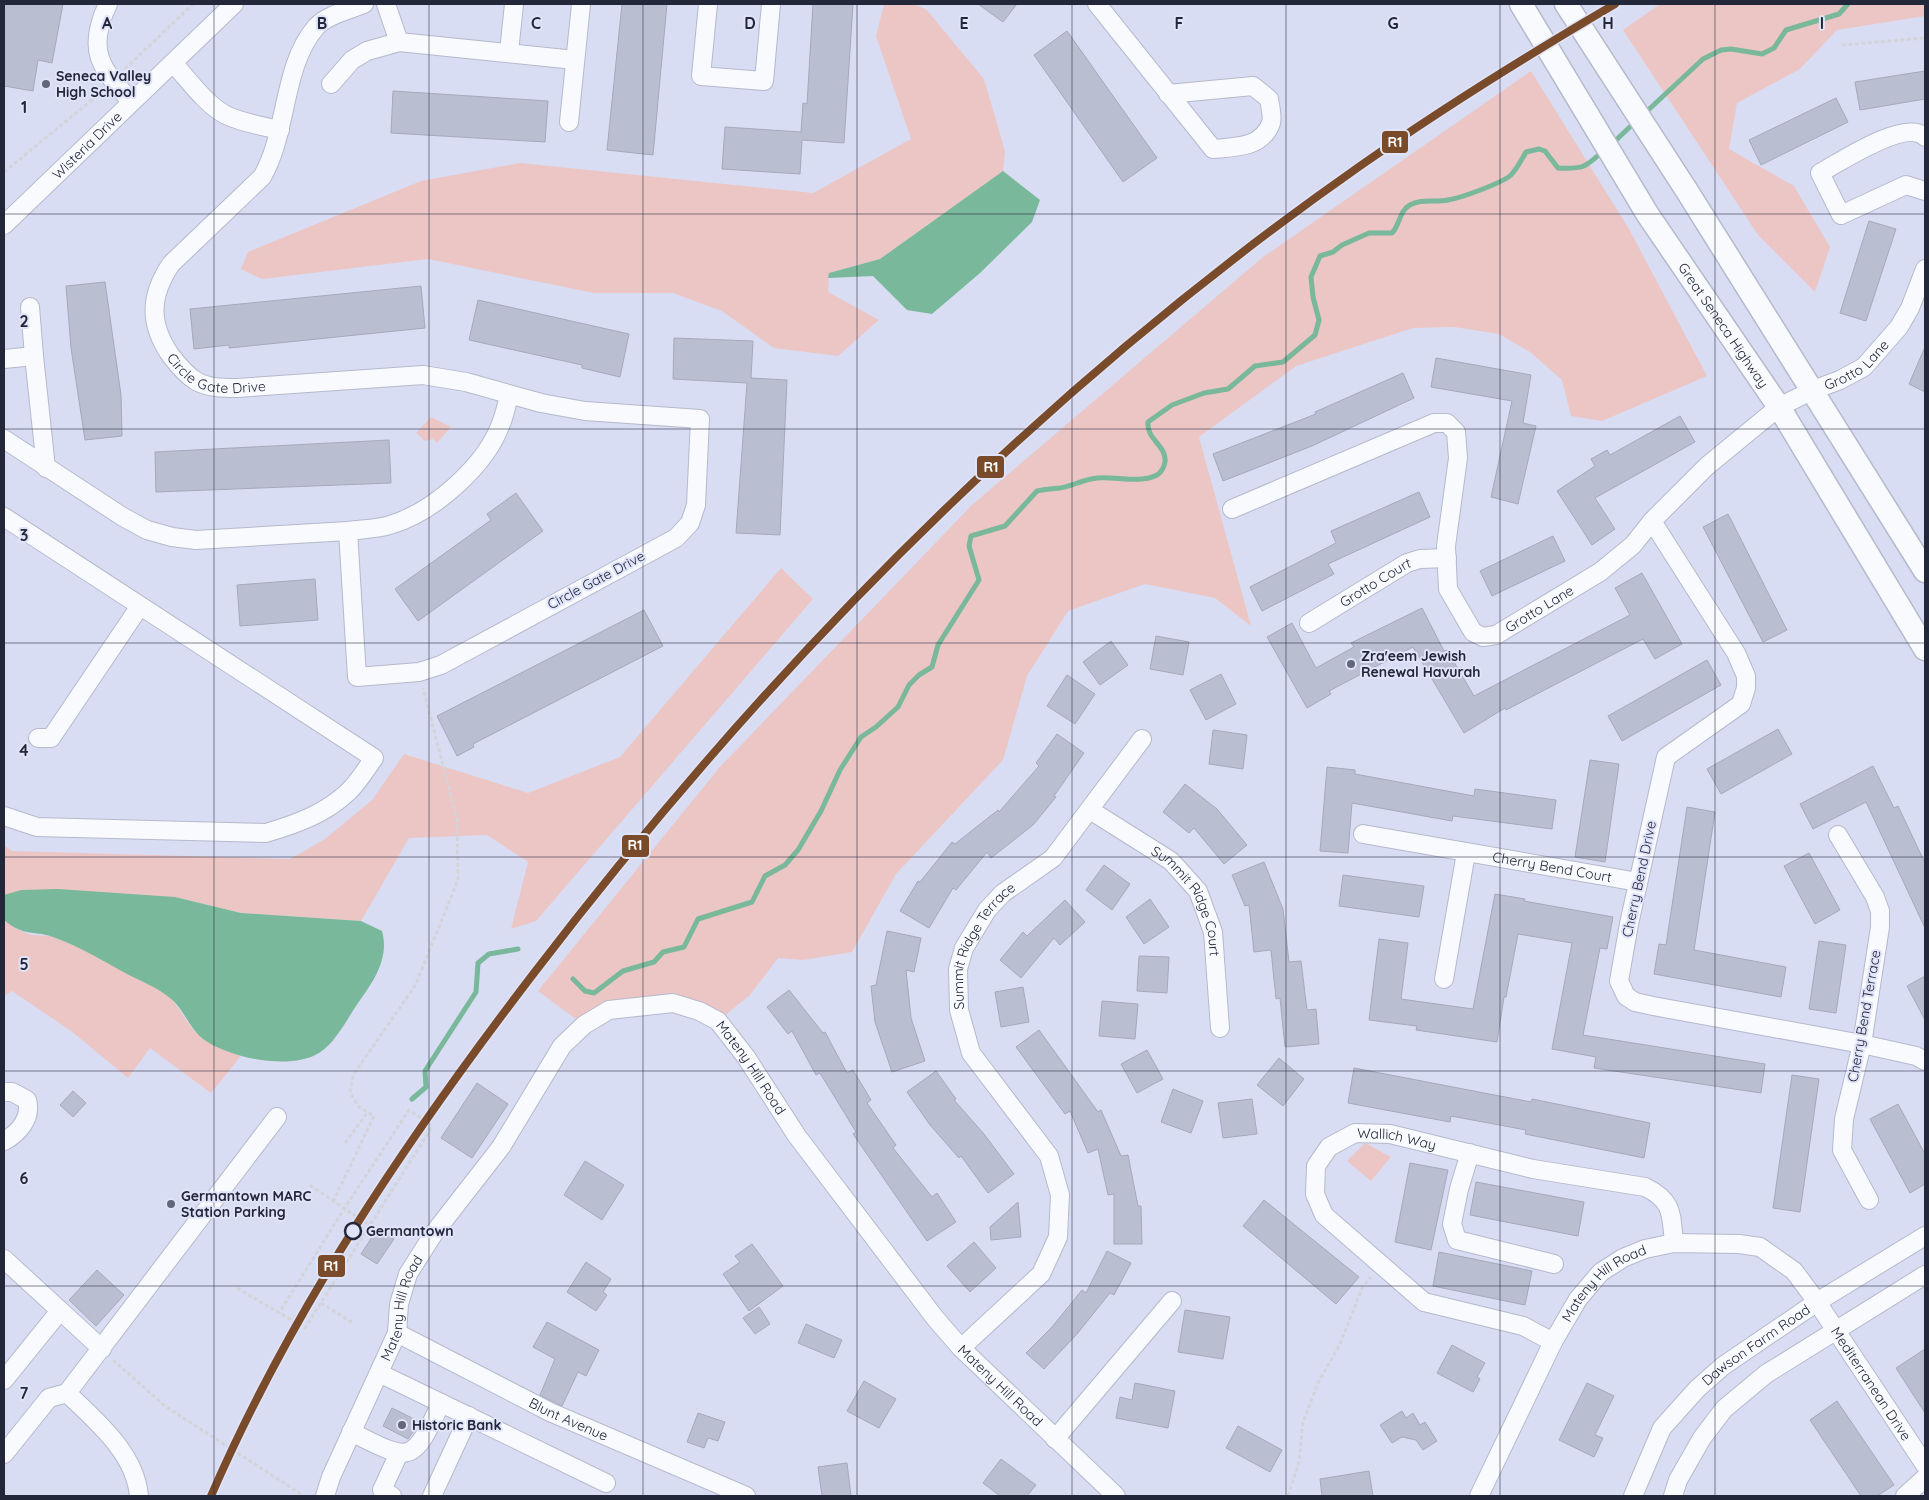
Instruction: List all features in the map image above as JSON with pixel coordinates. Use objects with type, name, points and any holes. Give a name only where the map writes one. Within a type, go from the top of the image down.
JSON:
[{"type":"main road","points":[[1566,4],[1813,390],[1925,571]]},
{"type":"main road","name":"Great Seneca Highway","points":[[1523,7],[1648,216],[1779,407],[1925,648]]},
{"type":"street","points":[[108,4],[101,18],[97,54],[102,68],[132,102]]},
{"type":"street","name":"Wisteria Drive","points":[[4,225],[234,4]]},
{"type":"street","name":"Circle Gate Drive","points":[[348,531],[357,677],[419,672],[441,664],[676,538],[690,523],[696,505],[700,419],[585,411],[509,395],[466,382],[423,375],[215,388],[196,381],[178,365],[162,344],[156,329],[154,306],[160,281],[171,264],[262,177],[272,160],[296,66],[304,45],[317,26],[334,15],[364,4]]},
{"type":"street","points":[[386,4],[399,42]]},
{"type":"street","points":[[509,52],[514,4]]},
{"type":"street","points":[[570,122],[581,4]]},
{"type":"street","points":[[708,4],[701,76],[764,81],[771,4]]},
{"type":"street","points":[[1097,4],[1168,94],[1213,149],[1241,147],[1260,139],[1272,122],[1269,99],[1253,86],[1168,94]]},
{"type":"street","points":[[331,84],[352,60],[360,55],[385,44],[399,42],[575,60]]},
{"type":"street","points":[[173,63],[208,101],[226,115],[251,124],[280,130]]},
{"type":"street","points":[[1925,136],[1921,132],[1910,131],[1887,137],[1820,173],[1841,215],[1906,185],[1925,191]]},
{"type":"street","name":"Grotto Lane","points":[[1232,508],[1434,423],[1447,423],[1456,432],[1458,458],[1446,546],[1448,589],[1473,632],[1483,637],[1496,635],[1600,572],[1633,545],[1652,521],[1707,466],[1779,407],[1813,390],[1840,380],[1864,367],[1884,346],[1910,308],[1925,269]]},
{"type":"street","points":[[30,307],[46,468]]},
{"type":"street","points":[[4,359],[34,356]]},
{"type":"street","points":[[4,440],[123,518],[147,530],[172,538],[196,540],[348,531],[388,526],[413,516],[443,496],[466,476],[487,450],[502,423],[509,395]]},
{"type":"street","points":[[4,517],[374,758],[349,792],[325,810],[294,825],[266,833],[37,826],[4,816]]},
{"type":"street","name":"Cherry Bend Drive","points":[[1652,521],[1736,653],[1746,676],[1746,688],[1741,704],[1666,757],[1638,882],[1619,981],[1626,996],[1636,1002],[1653,1006],[1862,1044],[1916,1056],[1925,1060]]},
{"type":"street","name":"Grotto Court","points":[[1309,623],[1407,563],[1420,559],[1447,558]]},
{"type":"street","points":[[38,738],[51,738],[140,606]]},
{"type":"street","name":"Summit Ridge Terrace","points":[[961,1348],[1041,1274],[1058,1237],[1060,1195],[1049,1156],[971,1053],[959,1010],[958,968],[964,948],[987,910],[1003,893],[1053,858],[1142,740]]},
{"type":"street","name":"Summit Ridge Court","points":[[1090,810],[1171,860],[1198,891],[1213,932],[1220,1028]]},
{"type":"street","name":"Cherry Bend Court","points":[[1363,834],[1638,882]]},
{"type":"street","name":"Cherry Bend Terrace","points":[[1838,835],[1875,897],[1880,911],[1880,927],[1862,1044],[1844,1119],[1842,1150],[1869,1200]]},
{"type":"street","points":[[1444,979],[1466,853]]},
{"type":"street","name":"Mateny Hill Road","points":[[326,1496],[330,1477],[397,1333],[398,1304],[408,1274],[434,1233],[501,1147],[562,1046],[584,1025],[609,1010],[673,1003],[699,1011],[718,1021],[746,1057],[797,1136],[854,1214],[935,1318],[961,1348],[1116,1496]]},
{"type":"street","points":[[4,1092],[12,1092],[27,1100],[30,1110],[25,1121],[14,1136],[4,1141]]},
{"type":"street","points":[[4,1454],[49,1398],[68,1393],[277,1117]]},
{"type":"street","name":"Wallich Way","points":[[1553,1342],[1522,1326],[1424,1302],[1324,1215],[1315,1194],[1316,1166],[1329,1147],[1355,1133],[1390,1134],[1533,1169],[1645,1188],[1662,1195],[1671,1210],[1674,1244]]},
{"type":"street","points":[[1470,1153],[1459,1189],[1452,1224],[1457,1240],[1554,1264]]},
{"type":"street","name":"Dawson Farm Road","points":[[1633,1496],[1642,1471],[1662,1428],[1697,1389],[1723,1366],[1817,1302],[1925,1236]]},
{"type":"street","name":"Mateny Hill Road","points":[[1479,1496],[1553,1342],[1578,1299],[1601,1272],[1622,1258],[1637,1252],[1674,1244],[1740,1244],[1760,1247],[1794,1271],[1817,1302]]},
{"type":"street","points":[[4,1259],[102,1350]]},
{"type":"street","name":"Dawson Farm Road","points":[[1672,1496],[1678,1480],[1702,1438],[1724,1410],[1766,1374],[1925,1275]]},
{"type":"street","points":[[1055,1439],[1172,1301]]},
{"type":"street","name":"Mediterranean Drive","points":[[1817,1302],[1834,1331],[1925,1465]]},
{"type":"street","points":[[4,1380],[59,1312]]},
{"type":"street","name":"Blunt Avenue","points":[[397,1333],[550,1412],[746,1496]]},
{"type":"street","points":[[379,1372],[606,1483]]},
{"type":"street","points":[[68,1393],[115,1443],[130,1464],[138,1481],[139,1496]]},
{"type":"street","points":[[351,1432],[388,1450],[399,1453],[410,1452],[420,1446],[441,1402]]},
{"type":"street","points":[[432,1496],[469,1416]]},
{"type":"street","points":[[392,1496],[382,1490],[399,1453]]},
{"type":"street","points":[[1905,1496],[1925,1478]]},
{"type":"path","points":[[1842,45],[1925,38]]},
{"type":"path","points":[[333,1202],[374,1116],[359,1107],[350,1093],[353,1075],[415,986],[458,880],[456,820],[419,672]]},
{"type":"path","points":[[237,1288],[279,1313],[305,1328],[432,1126],[409,1110],[279,1313]]},
{"type":"path","points":[[345,1143],[367,1113]]},
{"type":"path","points":[[310,1185],[370,1226]]},
{"type":"path","points":[[1288,1496],[1299,1462],[1303,1422],[1318,1383],[1340,1344],[1362,1288],[1382,1265]]},
{"type":"path","points":[[321,1303],[353,1323]]},
{"type":"path","points":[[102,1350],[144,1389],[192,1424],[304,1496]]},
{"type":"shaded area","points":[[884,4],[913,4],[926,9],[984,79],[1005,151],[1003,171],[880,259],[829,273],[828,292],[879,320],[838,356],[774,348],[722,311],[673,293],[594,293],[428,259],[262,279],[241,269],[248,252],[421,181],[520,163],[813,193],[911,139],[876,36]]},
{"type":"shaded area","points":[[1660,4],[1925,4],[1925,16],[1837,30],[1800,69],[1737,103],[1729,149],[1794,186],[1830,247],[1815,292],[1758,235],[1623,30]]},
{"type":"shaded area","points":[[1531,71],[1629,229],[1707,376],[1602,421],[1571,416],[1562,380],[1530,352],[1499,334],[1454,327],[1413,328],[1296,366],[1199,437],[1251,626],[1215,598],[1145,584],[1068,611],[1027,676],[1003,760],[896,874],[852,952],[803,960],[778,958],[750,995],[718,1021],[673,1003],[584,1025],[538,991],[719,768],[972,505],[1263,257]]},
{"type":"shaded area","points":[[1003,171],[1040,200],[1032,222],[980,273],[932,314],[907,310],[873,276],[828,278],[829,273],[880,259]]},
{"type":"shaded area","points":[[431,417],[451,427],[437,443],[433,439],[425,441],[416,433]]},
{"type":"shaded area","points":[[781,568],[813,599],[536,921],[511,929],[528,862],[487,835],[409,838],[361,921],[241,913],[175,897],[4,895],[4,845],[12,851],[290,859],[325,839],[372,800],[404,754],[528,793],[620,757]]},
{"type":"shaded area","points":[[58,889],[175,897],[241,913],[361,921],[382,931],[384,952],[373,980],[340,1031],[325,1049],[307,1058],[292,1061],[260,1060],[243,1057],[214,1046],[203,1039],[194,1030],[175,1002],[155,988],[72,945],[53,937],[17,929],[4,920],[4,895],[21,890]]},
{"type":"shaded area","points":[[4,920],[31,935],[51,936],[80,948],[154,987],[171,998],[194,1031],[204,1040],[241,1056],[211,1093],[150,1048],[128,1078],[71,1031],[12,991],[4,996]]},
{"type":"shaded area","points":[[1365,1143],[1391,1157],[1371,1181],[1347,1161]]},
{"type":"building","points":[[4,4],[63,4],[52,63],[38,60],[33,91],[4,86]]},
{"type":"building","points":[[622,4],[667,4],[653,155],[607,150]]},
{"type":"building","points":[[813,4],[853,4],[844,143],[802,140],[800,174],[722,169],[725,127],[801,132],[803,103],[807,104]]},
{"type":"building","points":[[978,4],[1017,4],[1003,22]]},
{"type":"building","points":[[1067,31],[1157,158],[1123,182],[1034,55]]},
{"type":"building","points":[[1925,71],[1925,99],[1860,110],[1855,82]]},
{"type":"building","points":[[393,91],[548,101],[545,142],[391,133]]},
{"type":"building","points":[[1836,98],[1848,122],[1761,165],[1749,140]]},
{"type":"building","points":[[1869,221],[1896,229],[1866,321],[1840,313]]},
{"type":"building","points":[[105,282],[121,395],[122,436],[85,440],[71,348],[66,286]]},
{"type":"building","points":[[421,286],[425,328],[229,348],[229,345],[194,349],[190,309]]},
{"type":"building","points":[[478,300],[629,334],[620,377],[582,368],[582,365],[469,340]]},
{"type":"building","points":[[674,338],[753,341],[751,378],[787,380],[780,535],[736,533],[747,383],[673,379]]},
{"type":"building","points":[[1925,347],[1925,392],[1909,384]]},
{"type":"building","points":[[1436,358],[1531,375],[1523,423],[1536,426],[1518,504],[1491,497],[1512,401],[1431,387]]},
{"type":"building","points":[[1403,373],[1414,398],[1312,446],[1223,481],[1213,454],[1316,414],[1315,412]]},
{"type":"building","points":[[1680,416],[1695,442],[1595,498],[1615,529],[1592,545],[1557,491],[1595,466],[1591,459],[1607,450],[1610,455]]},
{"type":"building","points":[[389,440],[391,483],[156,492],[155,452]]},
{"type":"building","points":[[1419,492],[1430,517],[1328,564],[1334,574],[1262,611],[1250,587],[1336,543],[1331,531]]},
{"type":"building","points":[[516,493],[543,531],[418,621],[395,589],[491,520],[487,514]]},
{"type":"building","points":[[1728,514],[1787,630],[1763,642],[1703,527]]},
{"type":"building","points":[[1553,536],[1565,561],[1492,596],[1480,571]]},
{"type":"building","points":[[1642,573],[1682,644],[1655,659],[1643,639],[1506,710],[1505,708],[1464,733],[1413,647],[1329,691],[1331,694],[1307,708],[1267,637],[1292,623],[1316,668],[1354,647],[1351,643],[1422,608],[1444,651],[1447,650],[1474,696],[1630,615],[1615,588]]},
{"type":"building","points":[[315,579],[318,620],[240,626],[237,585]]},
{"type":"building","points":[[644,610],[663,646],[473,744],[474,747],[457,756],[437,716]]},
{"type":"building","points":[[1156,636],[1189,642],[1183,675],[1150,669]]},
{"type":"building","points":[[1111,641],[1128,665],[1100,685],[1083,662]]},
{"type":"building","points":[[1707,660],[1721,685],[1622,741],[1608,716]]},
{"type":"building","points":[[1221,674],[1236,704],[1206,720],[1190,690]]},
{"type":"building","points":[[1067,675],[1095,694],[1075,724],[1047,706]]},
{"type":"building","points":[[1778,729],[1792,754],[1721,794],[1707,769]]},
{"type":"building","points":[[1213,730],[1247,735],[1243,769],[1209,764]]},
{"type":"building","points":[[1057,734],[1084,753],[1054,796],[1056,797],[1033,825],[991,858],[987,852],[956,890],[953,888],[929,928],[900,911],[918,881],[920,882],[952,842],[955,844],[998,810],[999,812],[1039,766],[1036,763]]},
{"type":"building","points":[[1590,760],[1619,764],[1605,862],[1575,857]]},
{"type":"building","points":[[1873,766],[1894,808],[1898,806],[1925,863],[1925,928],[1866,802],[1813,829],[1800,804]]},
{"type":"building","points":[[1327,767],[1355,770],[1355,774],[1474,796],[1475,789],[1556,800],[1552,829],[1453,816],[1452,821],[1352,803],[1348,853],[1320,851]]},
{"type":"building","points":[[1185,784],[1217,809],[1247,845],[1224,864],[1194,828],[1189,833],[1163,812]]},
{"type":"building","points":[[1687,807],[1715,812],[1694,950],[1786,967],[1781,997],[1654,974],[1659,944],[1666,945]]},
{"type":"building","points":[[1809,853],[1840,910],[1815,924],[1784,866]]},
{"type":"building","points":[[1264,862],[1283,909],[1289,962],[1301,961],[1307,1010],[1316,1009],[1319,1044],[1285,1047],[1280,998],[1276,999],[1271,950],[1254,952],[1249,905],[1245,906],[1232,875]]},
{"type":"building","points":[[1104,865],[1130,884],[1112,910],[1086,890]]},
{"type":"building","points":[[1343,875],[1424,886],[1419,917],[1339,906]]},
{"type":"building","points":[[1495,894],[1613,917],[1607,949],[1600,948],[1583,1035],[1765,1064],[1761,1093],[1594,1068],[1596,1057],[1552,1049],[1572,943],[1518,934],[1506,997],[1504,997],[1497,1042],[1416,1030],[1417,1026],[1369,1020],[1379,939],[1408,943],[1401,999],[1473,1009]]},
{"type":"building","points":[[1150,899],[1169,927],[1144,944],[1126,917]]},
{"type":"building","points":[[1065,900],[1085,922],[1060,945],[1054,938],[1021,978],[1000,960],[1023,932],[1027,936]]},
{"type":"building","points":[[887,931],[921,938],[914,972],[906,970],[911,1018],[925,1061],[892,1072],[875,1022],[871,986],[876,985]]},
{"type":"building","points":[[1819,941],[1846,945],[1836,1013],[1809,1009]]},
{"type":"building","points":[[1139,956],[1169,957],[1167,993],[1137,991]]},
{"type":"building","points":[[1925,976],[1925,1020],[1907,986]]},
{"type":"building","points":[[1023,987],[1029,1022],[1001,1027],[995,992]]},
{"type":"building","points":[[789,990],[823,1033],[825,1032],[847,1073],[853,1070],[871,1100],[867,1103],[896,1145],[893,1148],[932,1197],[937,1193],[956,1222],[927,1241],[853,1134],[856,1132],[820,1073],[816,1075],[792,1031],[788,1034],[767,1007]]},
{"type":"building","points":[[1102,1001],[1138,1004],[1135,1039],[1099,1036]]},
{"type":"building","points":[[1039,1030],[1098,1112],[1101,1110],[1121,1156],[1128,1155],[1138,1206],[1141,1206],[1142,1244],[1114,1244],[1114,1194],[1108,1195],[1098,1149],[1088,1153],[1070,1111],[1065,1114],[1016,1047]]},
{"type":"building","points":[[1147,1050],[1163,1079],[1137,1093],[1121,1064]]},
{"type":"building","points":[[1279,1058],[1304,1079],[1283,1106],[1257,1085]]},
{"type":"building","points":[[1354,1068],[1531,1102],[1532,1099],[1650,1123],[1644,1158],[1525,1134],[1526,1130],[1451,1116],[1450,1122],[1348,1103]]},
{"type":"building","points":[[936,1071],[956,1099],[954,1100],[984,1134],[1014,1174],[988,1193],[961,1156],[959,1158],[930,1125],[907,1092]]},
{"type":"building","points":[[1792,1075],[1819,1079],[1800,1212],[1773,1208]]},
{"type":"building","points":[[477,1083],[508,1104],[472,1158],[441,1138]]},
{"type":"building","points":[[1173,1089],[1203,1101],[1191,1133],[1161,1122]]},
{"type":"building","points":[[73,1091],[86,1103],[73,1117],[60,1105]]},
{"type":"building","points":[[1252,1099],[1257,1134],[1223,1138],[1218,1103]]},
{"type":"building","points":[[1898,1104],[1925,1154],[1925,1184],[1910,1193],[1870,1119]]},
{"type":"building","points":[[585,1161],[624,1185],[602,1220],[564,1195]]},
{"type":"building","points":[[1410,1163],[1448,1170],[1431,1250],[1395,1242]]},
{"type":"building","points":[[1476,1182],[1584,1202],[1578,1236],[1470,1215]]},
{"type":"building","points":[[1264,1200],[1359,1277],[1336,1304],[1243,1226]]},
{"type":"building","points":[[1018,1202],[1021,1237],[991,1240],[990,1227]]},
{"type":"building","name":"Germantown","points":[[378,1228],[394,1239],[377,1264],[361,1254]]},
{"type":"building","points":[[974,1242],[996,1268],[970,1292],[947,1266]]},
{"type":"building","points":[[752,1244],[783,1286],[749,1311],[723,1274],[740,1262],[735,1256]]},
{"type":"building","points":[[1107,1251],[1131,1263],[1114,1295],[1110,1293],[1077,1334],[1044,1369],[1026,1353],[1052,1327],[1082,1290],[1086,1293]]},
{"type":"building","points":[[1439,1252],[1532,1271],[1525,1305],[1433,1286]]},
{"type":"building","points":[[586,1262],[611,1279],[603,1292],[607,1295],[596,1311],[567,1292]]},
{"type":"building","points":[[97,1270],[124,1295],[96,1326],[69,1300]]},
{"type":"building","points":[[759,1307],[770,1324],[755,1334],[743,1318]]},
{"type":"building","points":[[1185,1310],[1230,1317],[1223,1359],[1178,1352]]},
{"type":"building","points":[[547,1322],[599,1350],[586,1376],[578,1372],[562,1406],[540,1395],[555,1359],[533,1347]]},
{"type":"building","points":[[806,1324],[842,1340],[834,1358],[798,1343]]},
{"type":"building","points":[[1452,1345],[1485,1363],[1477,1377],[1480,1379],[1473,1392],[1437,1373]]},
{"type":"building","points":[[1925,1349],[1925,1413],[1896,1368]]},
{"type":"building","points":[[864,1381],[896,1399],[879,1428],[847,1411]]},
{"type":"building","points":[[1135,1383],[1175,1391],[1168,1428],[1116,1418],[1120,1397],[1132,1400]]},
{"type":"building","points":[[1587,1383],[1614,1396],[1595,1435],[1603,1438],[1594,1457],[1559,1440]]},
{"type":"building","points":[[1837,1401],[1894,1485],[1877,1496],[1861,1496],[1810,1420]]},
{"type":"building","name":"Historic Bank","points":[[392,1408],[420,1422],[408,1439],[383,1426]]},
{"type":"building","points":[[1402,1411],[1406,1418],[1413,1413],[1420,1425],[1425,1422],[1437,1441],[1423,1450],[1416,1440],[1402,1437],[1392,1443],[1380,1425]]},
{"type":"building","points":[[698,1413],[725,1422],[718,1441],[708,1438],[704,1448],[687,1442]]},
{"type":"building","points":[[1238,1426],[1282,1450],[1270,1472],[1226,1448]]},
{"type":"building","points":[[1001,1459],[1036,1485],[1027,1496],[1000,1496],[983,1483]]},
{"type":"building","points":[[847,1463],[851,1496],[822,1496],[818,1467]]},
{"type":"building","points":[[1369,1471],[1373,1496],[1322,1496],[1320,1479]]},
{"type":"waterway","points":[[1645,113],[1703,59],[1721,50],[1731,49],[1762,54],[1774,48],[1786,30],[1839,14],[1848,4]]},
{"type":"waterway","points":[[1612,144],[1635,122]]},
{"type":"waterway","points":[[573,979],[585,991],[594,993],[623,971],[654,962],[663,952],[684,947],[698,919],[752,902],[765,876],[785,865],[798,850],[821,811],[840,770],[861,737],[876,727],[898,707],[909,685],[919,675],[932,667],[938,645],[979,580],[969,546],[971,536],[1005,526],[1037,491],[1065,487],[1097,478],[1143,479],[1159,474],[1164,466],[1165,456],[1150,433],[1148,422],[1172,405],[1204,393],[1228,389],[1255,366],[1283,362],[1315,335],[1319,320],[1313,297],[1311,277],[1320,256],[1333,252],[1342,245],[1369,233],[1392,233],[1406,208],[1414,203],[1454,199],[1499,182],[1513,173],[1526,152],[1539,149],[1545,151],[1558,168],[1578,168],[1592,161],[1603,151]]},
{"type":"waterway","points":[[412,1099],[426,1087],[425,1071],[476,992],[478,963],[489,954],[518,949]]},
{"type":"transit line","name":"R1","points":[[211,1496],[243,1426],[278,1357],[316,1290],[398,1160],[442,1097],[534,973],[624,860],[717,749],[815,642],[916,538],[1021,438],[1130,343],[1243,252],[1360,166],[1423,123],[1518,62],[1615,4]]},
{"type":"place","name":"Seneca Valley High School","points":[[46,84]]},
{"type":"place","name":"Zra'eem Jewish Renewal Havurah","points":[[1351,664]]},
{"type":"place","name":"Germantown MARC Station Parking","points":[[171,1204]]},
{"type":"place","name":"Germantown","points":[[353,1231]]},
{"type":"place","name":"Historic Bank","points":[[402,1425]]}]
